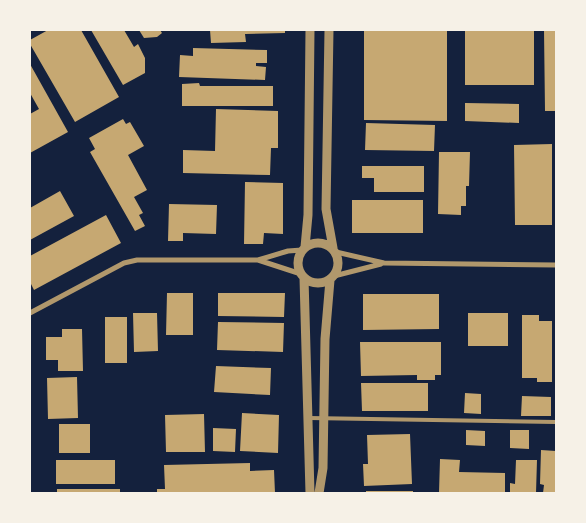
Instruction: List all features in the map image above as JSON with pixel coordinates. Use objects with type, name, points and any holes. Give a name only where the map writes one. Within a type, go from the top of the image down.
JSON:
[{"type":"street","points":[[310,30],[308,215],[304,248],[298,262],[303,276],[310,493]]},
{"type":"street","points":[[320,493],[323,468],[325,339],[332,278],[339,265],[326,209],[329,30]]},
{"type":"street","points":[[30,312],[128,261],[147,259],[258,260],[322,242],[334,250],[384,263],[556,266]]},
{"type":"street","points":[[258,260],[317,283],[384,263]]},
{"type":"lane","points":[[309,418],[556,422]]},
{"type":"building","points":[[48,30],[81,30],[119,97],[75,122],[30,44],[30,40]]},
{"type":"building","points":[[91,30],[124,30],[134,47],[138,44],[145,58],[145,73],[123,85]]},
{"type":"building","points":[[139,30],[160,30],[162,33],[157,37],[144,38]]},
{"type":"building","points":[[210,30],[285,30],[285,33],[245,34],[246,42],[211,43]]},
{"type":"building","points":[[364,30],[447,30],[447,121],[364,120]]},
{"type":"building","points":[[465,30],[534,30],[534,85],[465,85]]},
{"type":"building","points":[[544,30],[556,30],[556,111],[545,111]]},
{"type":"building","points":[[193,48],[267,50],[267,63],[256,63],[256,66],[266,67],[265,80],[179,77],[180,55],[193,56]]},
{"type":"building","points":[[30,64],[68,132],[30,153],[30,114],[39,109],[30,93]]},
{"type":"building","points":[[199,83],[200,86],[273,86],[273,106],[182,106],[182,84]]},
{"type":"building","points":[[465,103],[519,104],[519,123],[465,121]]},
{"type":"building","points":[[216,109],[278,111],[278,148],[271,148],[270,175],[183,173],[183,150],[215,151]]},
{"type":"building","points":[[123,119],[126,124],[130,122],[144,146],[128,155],[147,190],[134,197],[143,213],[139,215],[145,226],[135,231],[90,152],[95,149],[89,138]]},
{"type":"building","points":[[366,123],[435,125],[434,151],[365,150]]},
{"type":"building","points":[[552,144],[552,225],[515,225],[514,145]]},
{"type":"building","points":[[439,152],[470,152],[469,186],[466,186],[466,206],[461,206],[461,215],[438,214]]},
{"type":"building","points":[[362,166],[424,166],[424,192],[374,192],[374,178],[362,178]]},
{"type":"building","points":[[245,182],[283,183],[283,234],[264,233],[263,244],[244,244]]},
{"type":"building","points":[[60,191],[74,216],[30,240],[30,208]]},
{"type":"building","points":[[352,200],[423,200],[423,233],[352,233]]},
{"type":"building","points":[[169,204],[217,205],[216,234],[183,233],[183,241],[168,241]]},
{"type":"building","points":[[106,215],[121,243],[34,290],[30,282],[30,256]]},
{"type":"building","points":[[167,293],[193,293],[193,335],[166,335]]},
{"type":"building","points":[[218,293],[285,293],[284,317],[218,316]]},
{"type":"building","points":[[363,294],[439,294],[439,329],[363,330]]},
{"type":"building","points":[[133,313],[157,313],[158,351],[134,352]]},
{"type":"building","points":[[468,313],[508,313],[508,346],[468,346]]},
{"type":"building","points":[[522,315],[539,315],[539,321],[552,321],[552,382],[537,382],[537,378],[522,378]]},
{"type":"building","points":[[105,317],[127,317],[127,363],[105,363]]},
{"type":"building","points":[[218,322],[284,323],[283,352],[217,350]]},
{"type":"building","points":[[62,329],[82,329],[83,371],[58,371],[58,360],[46,360],[46,337],[62,337]]},
{"type":"building","points":[[360,342],[441,342],[441,375],[435,375],[435,380],[417,380],[417,375],[361,376]]},
{"type":"building","points":[[216,366],[271,368],[270,395],[214,392]]},
{"type":"building","points":[[77,377],[78,418],[48,419],[47,378]]},
{"type":"building","points":[[361,383],[428,383],[428,411],[362,411]]},
{"type":"building","points":[[465,393],[481,394],[481,414],[464,413]]},
{"type":"building","points":[[522,396],[551,397],[551,416],[521,416]]},
{"type":"building","points":[[242,413],[279,415],[278,453],[240,451]]},
{"type":"building","points":[[204,414],[205,452],[166,452],[165,415]]},
{"type":"building","points":[[59,424],[90,424],[90,453],[59,453]]},
{"type":"building","points":[[213,428],[236,429],[235,452],[213,451]]},
{"type":"building","points":[[466,430],[485,431],[485,446],[466,445]]},
{"type":"building","points":[[510,430],[529,430],[529,449],[510,448]]},
{"type":"building","points":[[410,434],[412,484],[364,486],[363,464],[368,464],[367,435]]},
{"type":"building","points":[[541,450],[556,451],[556,493],[543,493],[544,485],[540,484]]},
{"type":"building","points":[[440,459],[460,460],[459,472],[505,473],[505,493],[439,493]]},
{"type":"building","points":[[56,460],[115,460],[115,484],[56,484]]},
{"type":"building","points":[[516,460],[537,460],[536,493],[510,493],[510,483],[515,484]]},
{"type":"building","points":[[250,463],[250,471],[274,470],[275,493],[157,493],[157,489],[165,489],[164,465]]},
{"type":"building","points":[[57,489],[120,489],[120,493],[57,493]]},
{"type":"building","points":[[366,491],[413,491],[413,493],[366,493]]}]
